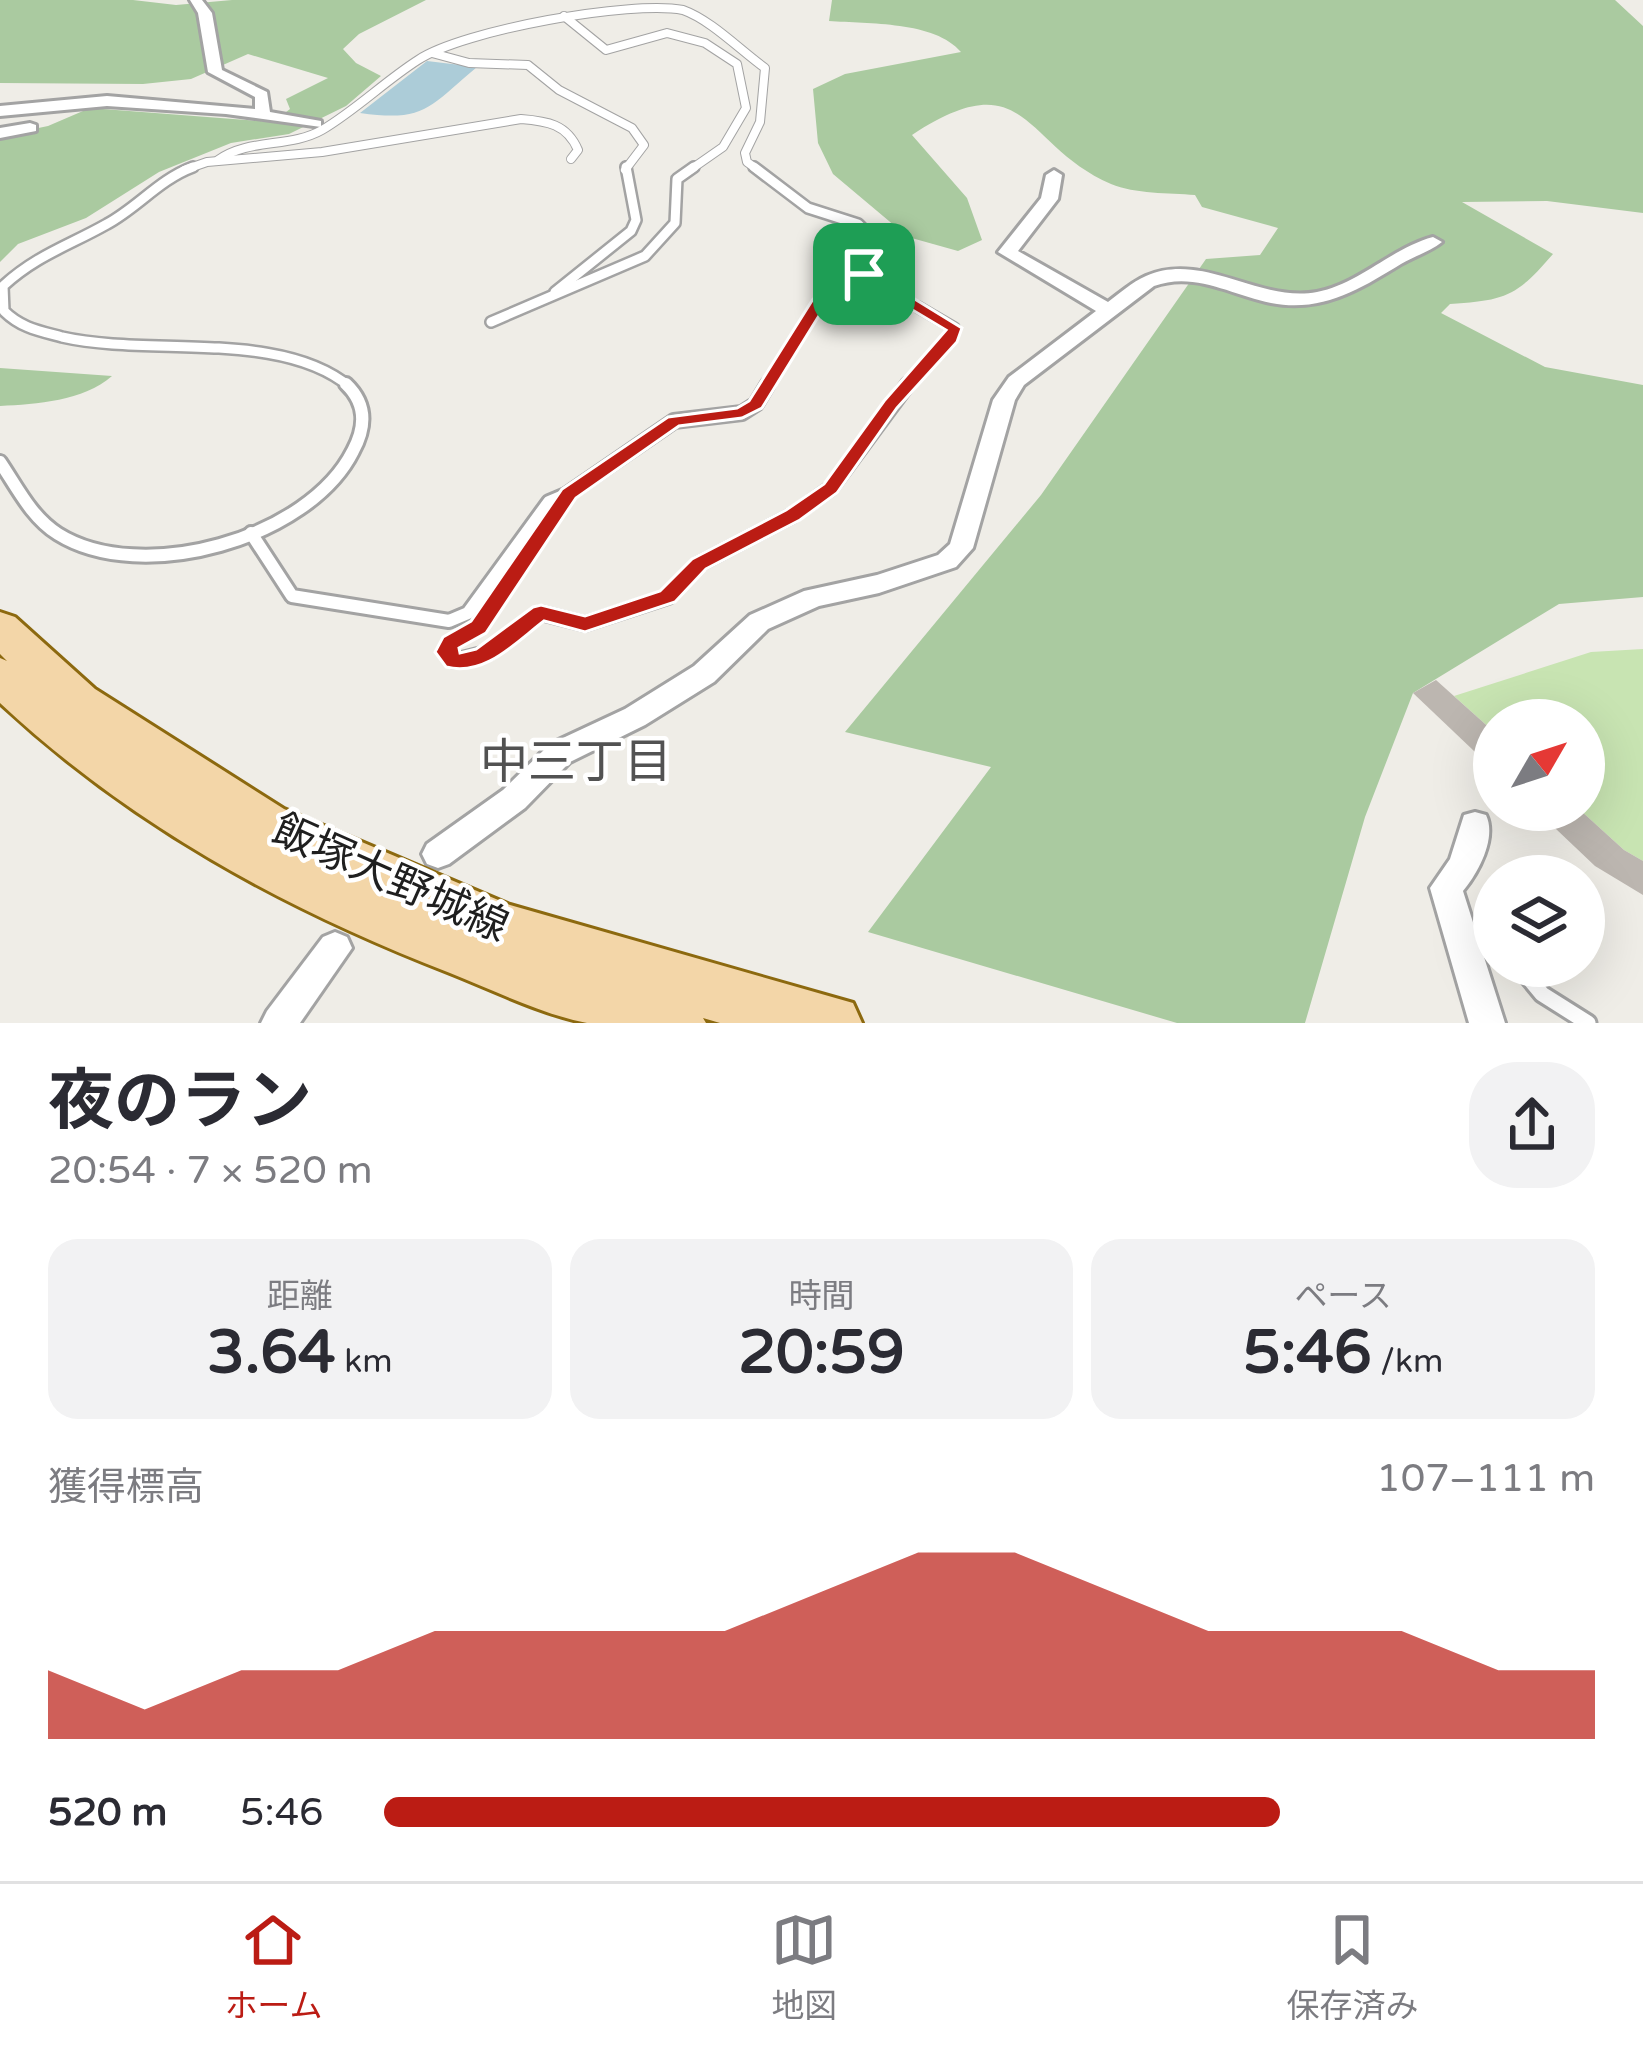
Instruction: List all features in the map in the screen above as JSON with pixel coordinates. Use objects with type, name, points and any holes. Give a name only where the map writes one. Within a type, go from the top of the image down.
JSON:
[{"type":"main road","name":"飯塚大野城線","points":[[0,628],[79,702],[266,824],[504,929],[745,1003],[833,1023]]},
{"type":"main road","name":"飯塚大野城線","points":[[0,676],[52,727],[160,808],[272,870],[507,972],[677,1023]]},
{"type":"street","points":[[196,0],[205,13],[215,72],[262,94],[263,115]]},
{"type":"street","points":[[0,111],[107,101],[315,124]]},
{"type":"street","points":[[0,133],[30,128]]},
{"type":"street","points":[[1054,175],[1049,199],[1007,252],[1106,309]]},
{"type":"street","points":[[438,854],[514,800],[560,752],[635,717],[704,674],[759,622],[813,598],[879,584],[946,561],[961,548],[1004,400],[1016,381],[1106,309],[1160,275],[1189,274],[1289,300],[1313,299],[1353,289],[1409,250],[1432,242]]},
{"type":"street","points":[[1473,829],[1464,866],[1447,888],[1487,1023]]},
{"type":"street","points":[[279,1023],[335,948]]},
{"type":"lane","points":[[574,2],[588,8]]},
{"type":"lane","points":[[218,160],[235,148],[317,133],[431,52],[588,8],[674,6],[696,15],[758,60],[766,76],[760,122],[745,153],[747,162],[808,208],[858,224],[878,248],[878,258],[864,274],[819,303],[756,404],[742,412],[674,421],[549,502],[468,613],[449,621],[292,596],[251,533]]},
{"type":"lane","points":[[491,322],[645,256],[675,223],[676,179],[723,147],[746,108],[737,64],[688,36],[652,34],[624,49],[606,50],[564,16]]},
{"type":"lane","points":[[431,52],[469,63],[528,65],[560,90],[632,128],[644,145],[625,169],[636,220],[631,231],[550,298]]},
{"type":"lane","points":[[0,462],[40,520],[77,543],[161,555],[251,533],[302,506],[353,456],[364,418],[355,392],[332,370],[294,358],[128,347],[58,336],[21,326],[4,311],[3,286],[31,260],[137,207],[177,173],[218,160],[322,152],[537,117],[572,135],[578,150],[571,159]]},
{"type":"lane","points":[[569,493],[479,627],[450,643],[446,652],[454,661],[468,662],[483,655],[541,613],[585,624],[668,596],[699,564],[793,515],[831,488],[890,404],[951,338],[954,328],[948,321],[918,307]]},
{"type":"lane","points":[[1536,987],[1588,1023]]},
{"type":"path","points":[[864,274],[918,307]]},
{"type":"green space","points":[[0,0],[133,0],[176,5],[232,0],[426,0],[359,34],[343,49],[356,63],[381,76],[346,106],[289,134],[231,143],[159,172],[86,218],[18,244],[0,262],[0,136],[48,126],[90,108],[273,122],[290,109],[286,99],[328,78],[248,54],[191,79],[143,84],[0,83]]},
{"type":"green space","points":[[832,0],[1615,0],[1643,26],[1643,213],[1547,201],[1462,202],[1553,254],[1509,294],[1450,304],[1441,313],[1545,367],[1643,385],[1643,597],[1559,604],[1413,693],[1365,817],[1305,1023],[1177,1023],[868,932],[991,767],[845,732],[1041,495],[1206,259],[1260,255],[1278,228],[1202,207],[1195,195],[1111,184],[1082,168],[1022,117],[1002,107],[980,105],[950,114],[912,135],[967,198],[982,240],[958,251],[908,237],[833,174],[818,143],[813,89],[845,74],[961,52],[935,34],[918,29],[829,21]]},
{"type":"green space","points":[[0,368],[112,376],[74,396],[0,406]]},
{"type":"green space","points":[[1643,649],[1643,861],[1603,831],[1605,699],[1473,699],[1473,713],[1454,696],[1591,652]]},
{"type":"water","points":[[427,61],[477,67],[424,109],[399,115],[360,113]]},
{"type":"building","points":[[1436,680],[1473,713],[1473,750],[1413,693]]},
{"type":"building","points":[[1558,831],[1603,831],[1643,861],[1643,895],[1605,872],[1605,855],[1583,855]]},
{"type":"district","name":"中三丁目","points":[[576,761]]},
{"type":"route","points":[[864,274],[954,328],[951,338],[890,404],[831,488],[793,515],[699,564],[668,596],[585,624],[541,613],[500,646],[468,662],[454,661],[446,652],[450,643],[479,627],[569,493],[674,421],[742,412],[756,404],[819,303],[864,274]]}]
